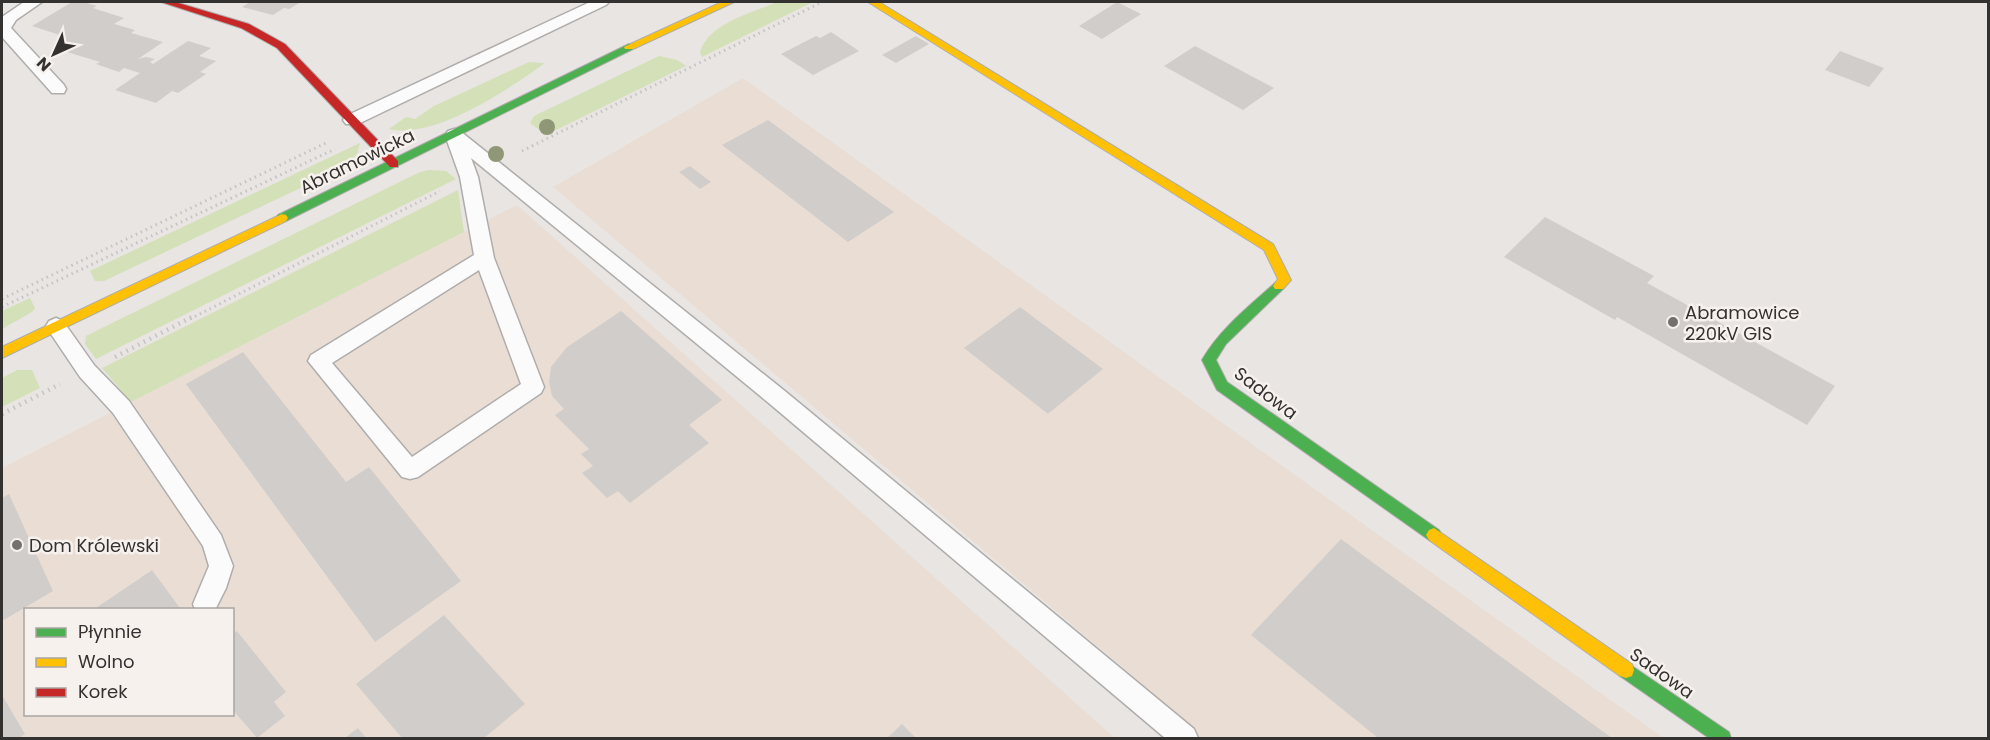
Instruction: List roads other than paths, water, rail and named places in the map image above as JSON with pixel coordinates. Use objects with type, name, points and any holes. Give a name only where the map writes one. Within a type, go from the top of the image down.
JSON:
[{"type":"street","points":[[166,2],[191,4],[245,26],[281,46],[394,164]]},
{"type":"street","name":"Abramowicka","points":[[2,353],[454,135],[625,49],[729,2]]},
{"type":"street","name":"Sadowa","points":[[873,2],[1269,247],[1285,280],[1221,340],[1209,360],[1222,386],[1724,738]]},
{"type":"lane","points":[[34,2],[10,17],[3,29],[58,89]]},
{"type":"lane","points":[[360,127],[601,2]]},
{"type":"lane","points":[[454,135],[778,398],[1185,738]]},
{"type":"lane","points":[[454,135],[469,177],[484,258],[533,387],[410,470],[318,361],[484,258]]},
{"type":"lane","points":[[56,326],[87,371],[121,407],[213,542],[221,566],[214,588],[205,604]]},
{"type":"place","name":"Abramowice 220kV GIS","points":[[1673,322]]},
{"type":"place","name":"Dom Królewski","points":[[17,545]]}]
